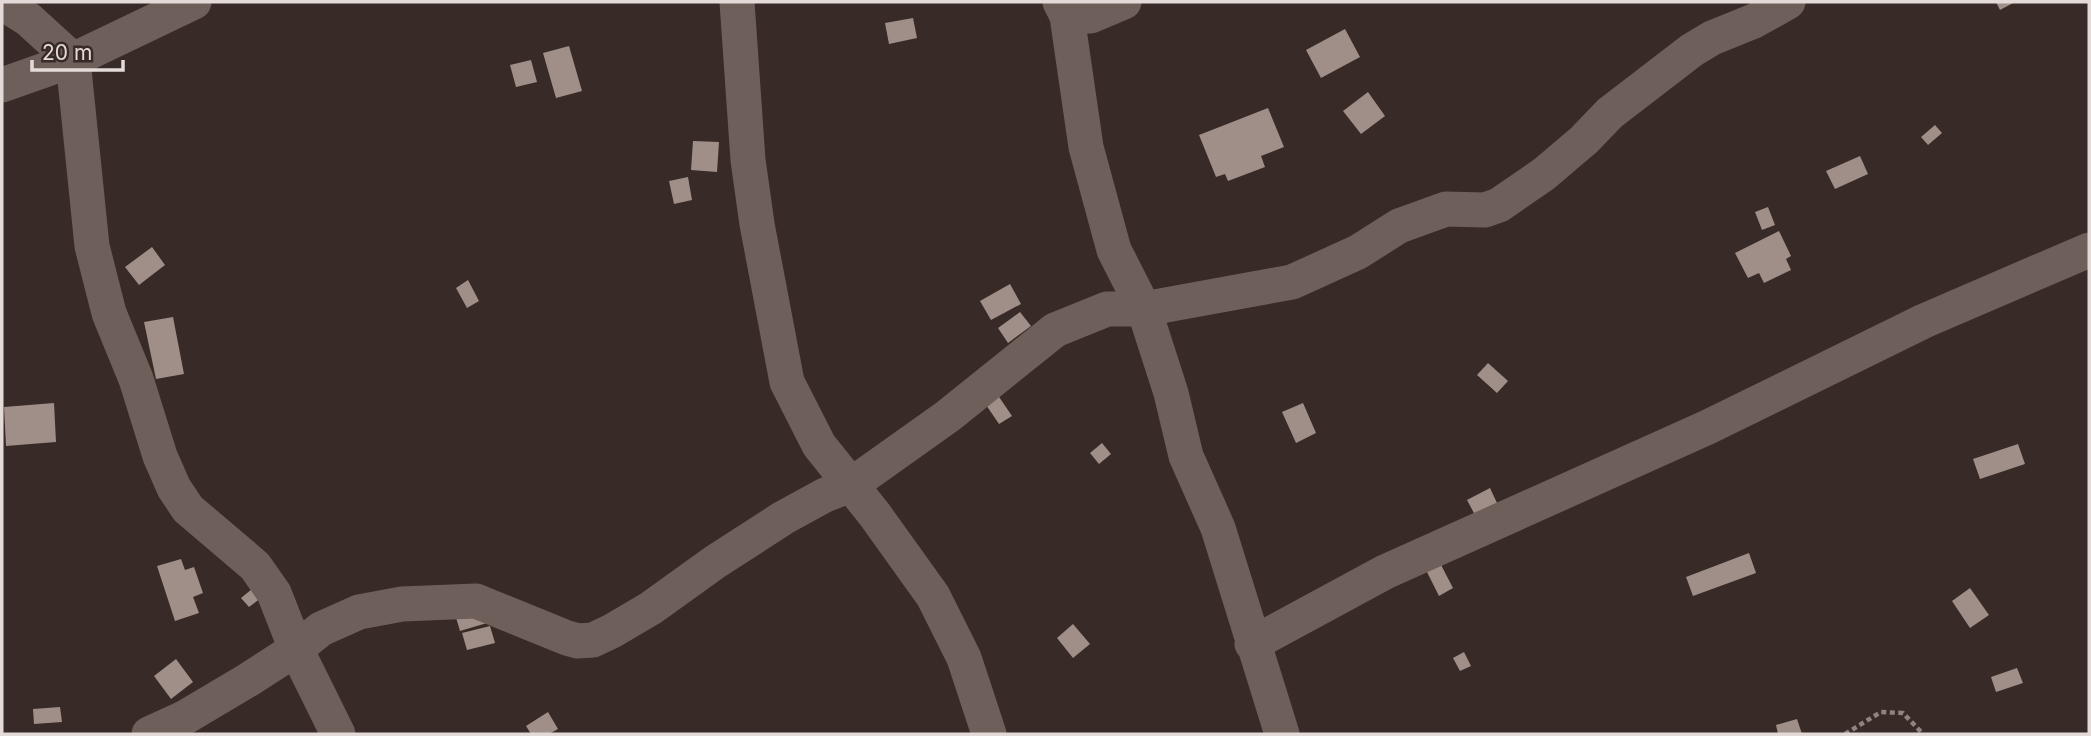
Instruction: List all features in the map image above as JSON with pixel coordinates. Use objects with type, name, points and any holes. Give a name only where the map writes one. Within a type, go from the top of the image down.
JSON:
[{"type":"street","points":[[2,85],[73,60],[194,2]]},
{"type":"street","points":[[737,2],[752,186],[787,382],[818,445],[875,515],[933,596],[964,658],[989,734]]},
{"type":"street","points":[[1124,2],[1091,16],[1063,9],[1086,147],[1114,250],[1144,309],[1171,393],[1186,456],[1218,528],[1282,734]]},
{"type":"street","points":[[149,734],[184,718],[296,649],[321,629],[359,612],[402,604],[476,601],[578,642],[593,639],[651,608],[783,518],[825,495],[851,485],[948,416],[1055,330],[1107,309],[1144,309],[1292,282],[1358,252],[1399,226],[1446,209],[1485,210],[1499,205],[1544,174],[1584,140],[1610,113],[1692,50],[1788,2]]},
{"type":"street","points":[[2,3],[28,19],[73,60],[92,246],[109,313],[136,379],[160,456],[174,488],[188,509],[255,566],[274,593],[296,649],[338,734]]},
{"type":"street","points":[[1252,643],[1385,572],[1707,427],[1924,321],[2089,250]]},
{"type":"path","points":[[1845,734],[1881,712],[1903,713],[1923,734]]},
{"type":"building","points":[[1996,2],[2015,2],[2000,10]]},
{"type":"building","points":[[913,18],[917,38],[889,44],[885,23]]},
{"type":"building","points":[[1345,29],[1360,57],[1321,78],[1306,50]]},
{"type":"building","points":[[569,46],[582,91],[556,98],[543,53]]},
{"type":"building","points":[[531,60],[537,82],[516,87],[510,65]]},
{"type":"building","points":[[1368,92],[1385,116],[1361,134],[1343,111]]},
{"type":"building","points":[[1268,108],[1284,147],[1261,156],[1265,167],[1228,181],[1225,174],[1216,177],[1199,135]]},
{"type":"building","points":[[1935,125],[1942,133],[1928,145],[1921,137]]},
{"type":"building","points":[[693,141],[719,142],[717,172],[691,170]]},
{"type":"building","points":[[1860,156],[1868,174],[1835,189],[1826,171]]},
{"type":"building","points":[[688,177],[692,200],[674,204],[669,181]]},
{"type":"building","points":[[1768,207],[1775,225],[1762,230],[1755,212]]},
{"type":"building","points":[[1779,231],[1791,256],[1786,259],[1791,270],[1764,283],[1759,273],[1748,278],[1735,253]]},
{"type":"building","points":[[152,247],[165,265],[139,285],[125,267]]},
{"type":"building","points":[[468,280],[479,301],[467,308],[456,288]]},
{"type":"building","points":[[1010,284],[1021,304],[991,320],[980,301]]},
{"type":"building","points":[[1020,312],[1031,326],[1008,343],[998,328]]},
{"type":"building","points":[[173,317],[184,374],[156,379],[144,322]]},
{"type":"building","points":[[1488,363],[1508,381],[1497,393],[1477,375]]},
{"type":"building","points":[[995,391],[1012,416],[999,424],[982,399]]},
{"type":"building","points":[[54,403],[56,442],[6,446],[4,407]]},
{"type":"building","points":[[1303,403],[1316,433],[1296,443],[1282,412]]},
{"type":"building","points":[[1102,443],[1111,454],[1099,464],[1090,453]]},
{"type":"building","points":[[2018,444],[2025,464],[1980,479],[1973,459]]},
{"type":"building","points":[[1490,488],[1497,503],[1475,515],[1467,500]]},
{"type":"building","points":[[1749,553],[1756,573],[1693,596],[1686,577]]},
{"type":"building","points":[[181,559],[185,570],[194,567],[203,593],[193,597],[199,613],[175,621],[157,566]]},
{"type":"building","points":[[1439,561],[1453,588],[1439,596],[1425,568]]},
{"type":"building","points":[[258,584],[266,594],[249,607],[241,598]]},
{"type":"building","points":[[1970,588],[1989,615],[1970,628],[1952,601]]},
{"type":"building","points":[[482,607],[487,623],[460,631],[455,614]]},
{"type":"building","points":[[1073,624],[1090,644],[1073,658],[1057,638]]},
{"type":"building","points":[[490,626],[495,643],[467,650],[462,633]]},
{"type":"building","points":[[1464,652],[1471,666],[1460,671],[1453,658]]},
{"type":"building","points":[[176,659],[193,682],[171,699],[154,676]]},
{"type":"building","points":[[2017,668],[2023,683],[1996,692],[1991,677]]},
{"type":"building","points":[[60,707],[62,722],[34,724],[33,709]]},
{"type":"building","points":[[548,712],[558,729],[549,734],[531,734],[526,726]]},
{"type":"building","points":[[1797,719],[1802,734],[1778,734],[1776,725]]}]
